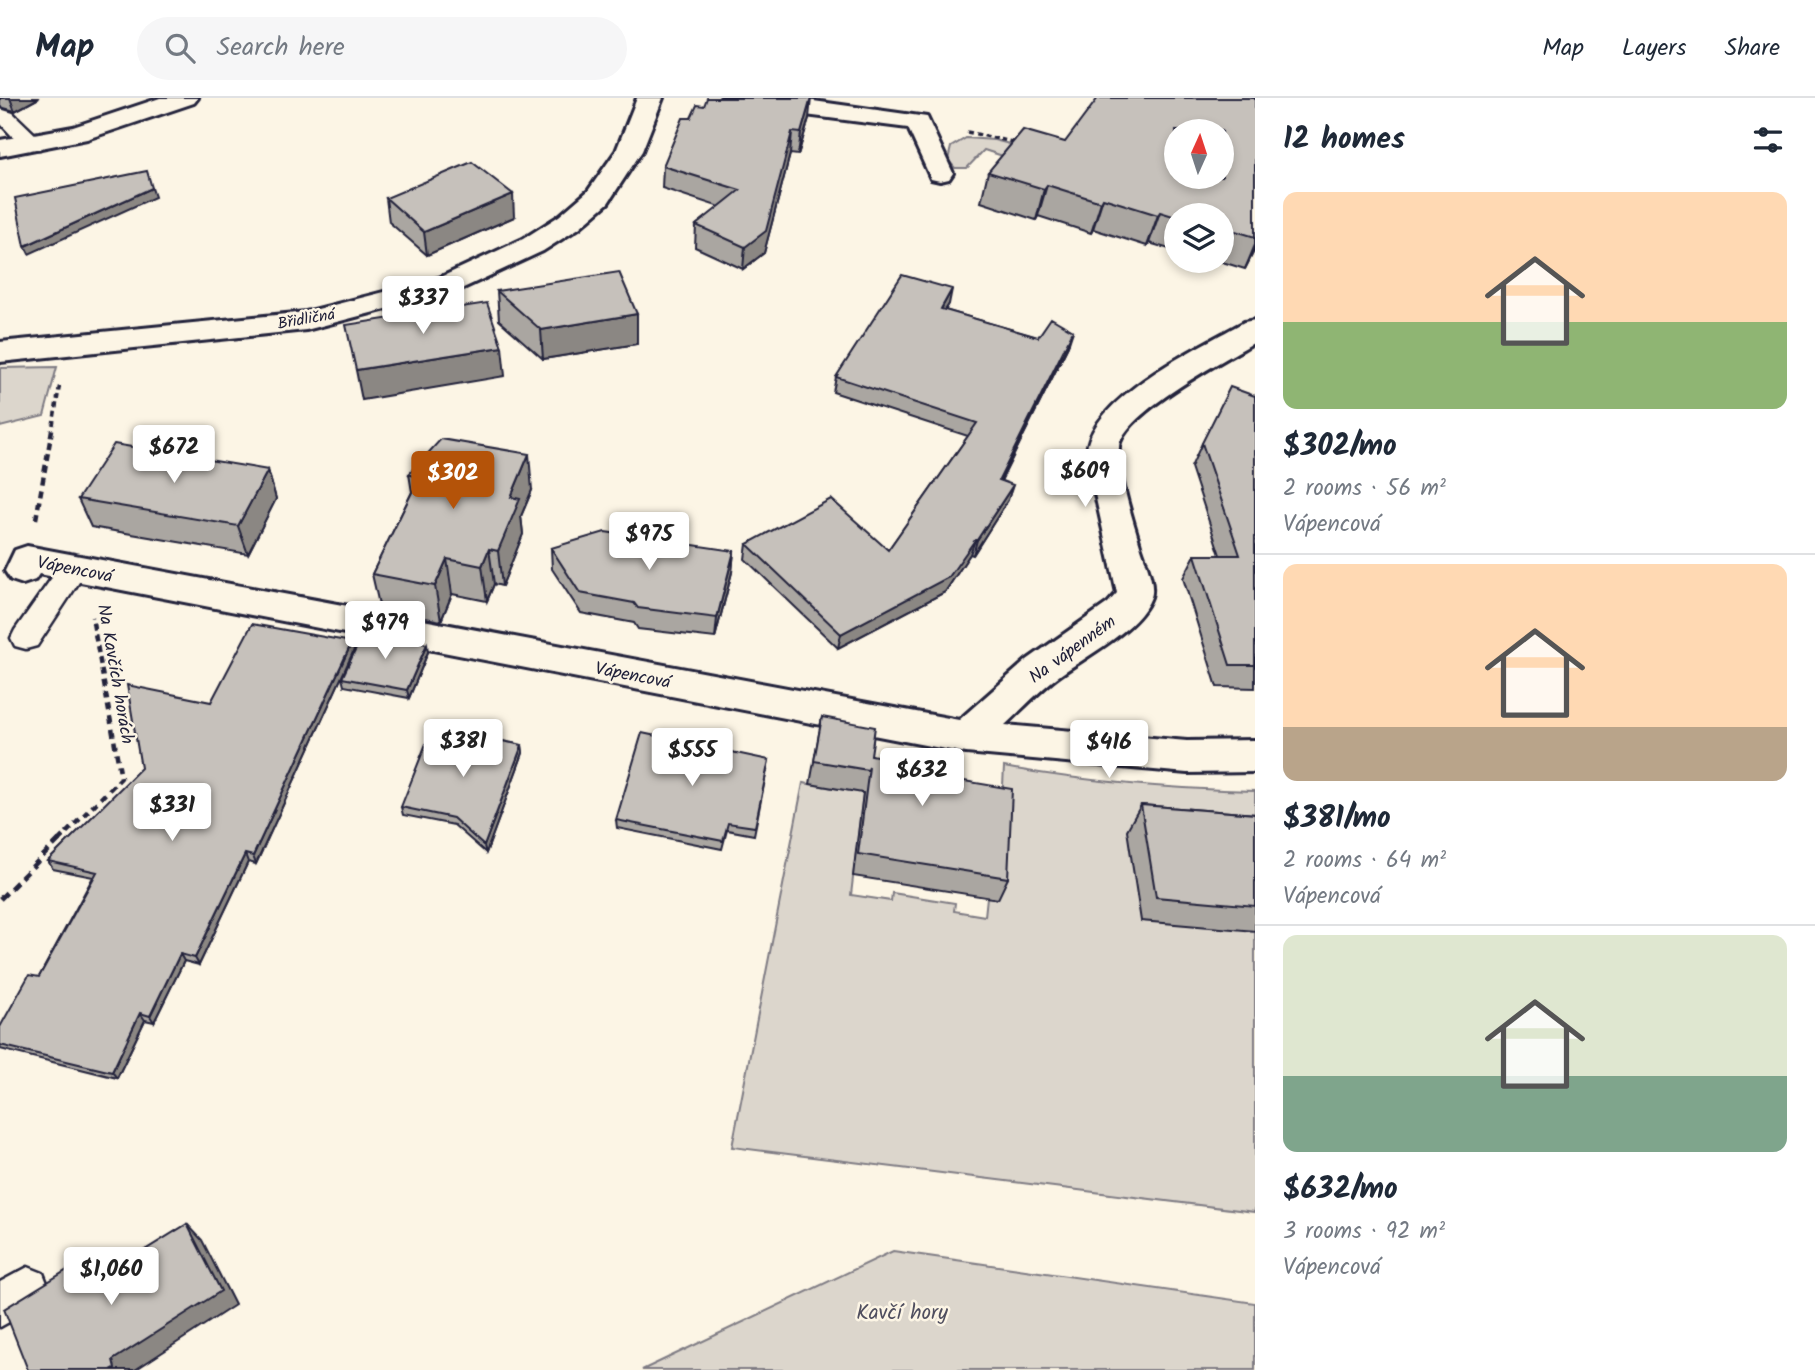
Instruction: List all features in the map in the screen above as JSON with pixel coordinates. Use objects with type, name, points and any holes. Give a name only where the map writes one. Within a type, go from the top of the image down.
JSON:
[{"type":"street","points":[[0,148],[32,144],[99,127],[185,98]]},
{"type":"street","name":"Břidličná","points":[[0,352],[306,321],[449,284],[533,245],[569,222],[598,197],[629,152],[650,98]]},
{"type":"street","points":[[734,98],[918,122],[940,173]]},
{"type":"street","name":"Na vápenném","points":[[966,737],[1040,670],[1121,613],[1133,598],[1135,591],[1114,511],[1104,458],[1106,435],[1121,415],[1153,391],[1255,329]]},
{"type":"street","name":"Vápencová","points":[[23,571],[27,559],[966,737],[1187,757],[1255,756]]},
{"type":"lane","points":[[0,114],[32,144]]},
{"type":"lane","points":[[26,638],[78,570]]},
{"type":"path","points":[[918,122],[1024,144]]},
{"type":"path","points":[[36,520],[62,375]]},
{"type":"path","name":"Na Kavčích horách","points":[[0,899],[121,778],[78,570]]},
{"type":"green space","points":[[966,138],[994,140],[1061,157],[1050,171],[984,150],[967,168],[955,168],[948,160],[951,147]]},
{"type":"green space","points":[[57,367],[44,416],[0,427],[0,368]]},
{"type":"green space","points":[[1004,767],[1129,784],[1255,791],[1255,1212],[732,1147],[803,783],[863,793],[851,895],[891,901],[892,893],[955,903],[954,911],[985,916],[987,897],[997,898]]},
{"type":"green space","name":"Kavčí hory","points":[[893,1251],[1255,1303],[1255,1370],[642,1370]]},
{"type":"building","points":[[707,98],[811,98],[801,133],[792,132],[766,231],[745,247],[696,225],[740,190],[663,166],[683,118],[691,118],[697,105],[704,106]]},
{"type":"building","points":[[1098,98],[1255,98],[1255,237],[1234,231],[1234,203],[1164,203],[1164,213],[1160,212],[1158,215],[1103,198],[1101,202],[1047,185],[1044,189],[988,172],[1023,130],[1065,142]]},
{"type":"building","points":[[472,162],[513,194],[424,232],[386,198]]},
{"type":"building","points":[[147,171],[152,188],[25,246],[15,198]]},
{"type":"building","points":[[619,272],[637,314],[541,330],[497,291]]},
{"type":"building","points":[[902,275],[952,289],[941,309],[1038,337],[1051,318],[1073,331],[999,480],[1013,485],[949,577],[841,634],[747,544],[831,499],[888,550],[977,423],[836,377]]},
{"type":"building","points":[[487,303],[502,347],[356,370],[346,325]]},
{"type":"building","points":[[1230,387],[1255,396],[1255,665],[1230,665],[1195,555],[1240,555],[1202,443]]},
{"type":"building","points":[[441,439],[529,454],[511,497],[520,499],[498,551],[489,549],[482,566],[447,559],[435,586],[372,574],[419,478],[409,474]]},
{"type":"building","points":[[114,444],[268,470],[238,526],[78,499]]},
{"type":"building","points":[[605,532],[734,551],[717,618],[638,608],[634,603],[580,593],[551,548]]},
{"type":"building","points":[[252,624],[352,642],[253,856],[245,854],[195,958],[180,954],[150,1016],[140,1013],[112,1072],[0,1045],[0,1027],[29,975],[39,977],[97,872],[48,861],[141,768],[127,685],[211,702]]},
{"type":"building","points":[[364,632],[427,644],[407,690],[342,678]]},
{"type":"building","points":[[822,717],[875,727],[871,755],[941,768],[940,777],[1012,789],[1008,878],[858,854],[869,767],[868,770],[814,761]]},
{"type":"building","points":[[433,726],[522,745],[484,846],[453,818],[401,807]]},
{"type":"building","points":[[642,733],[769,760],[755,827],[728,823],[723,841],[616,820]]},
{"type":"building","points":[[1141,805],[1255,814],[1255,906],[1156,897]]},
{"type":"building","points":[[187,1224],[221,1291],[113,1360],[115,1368],[111,1370],[28,1370],[4,1309],[72,1267],[82,1289]]}]
